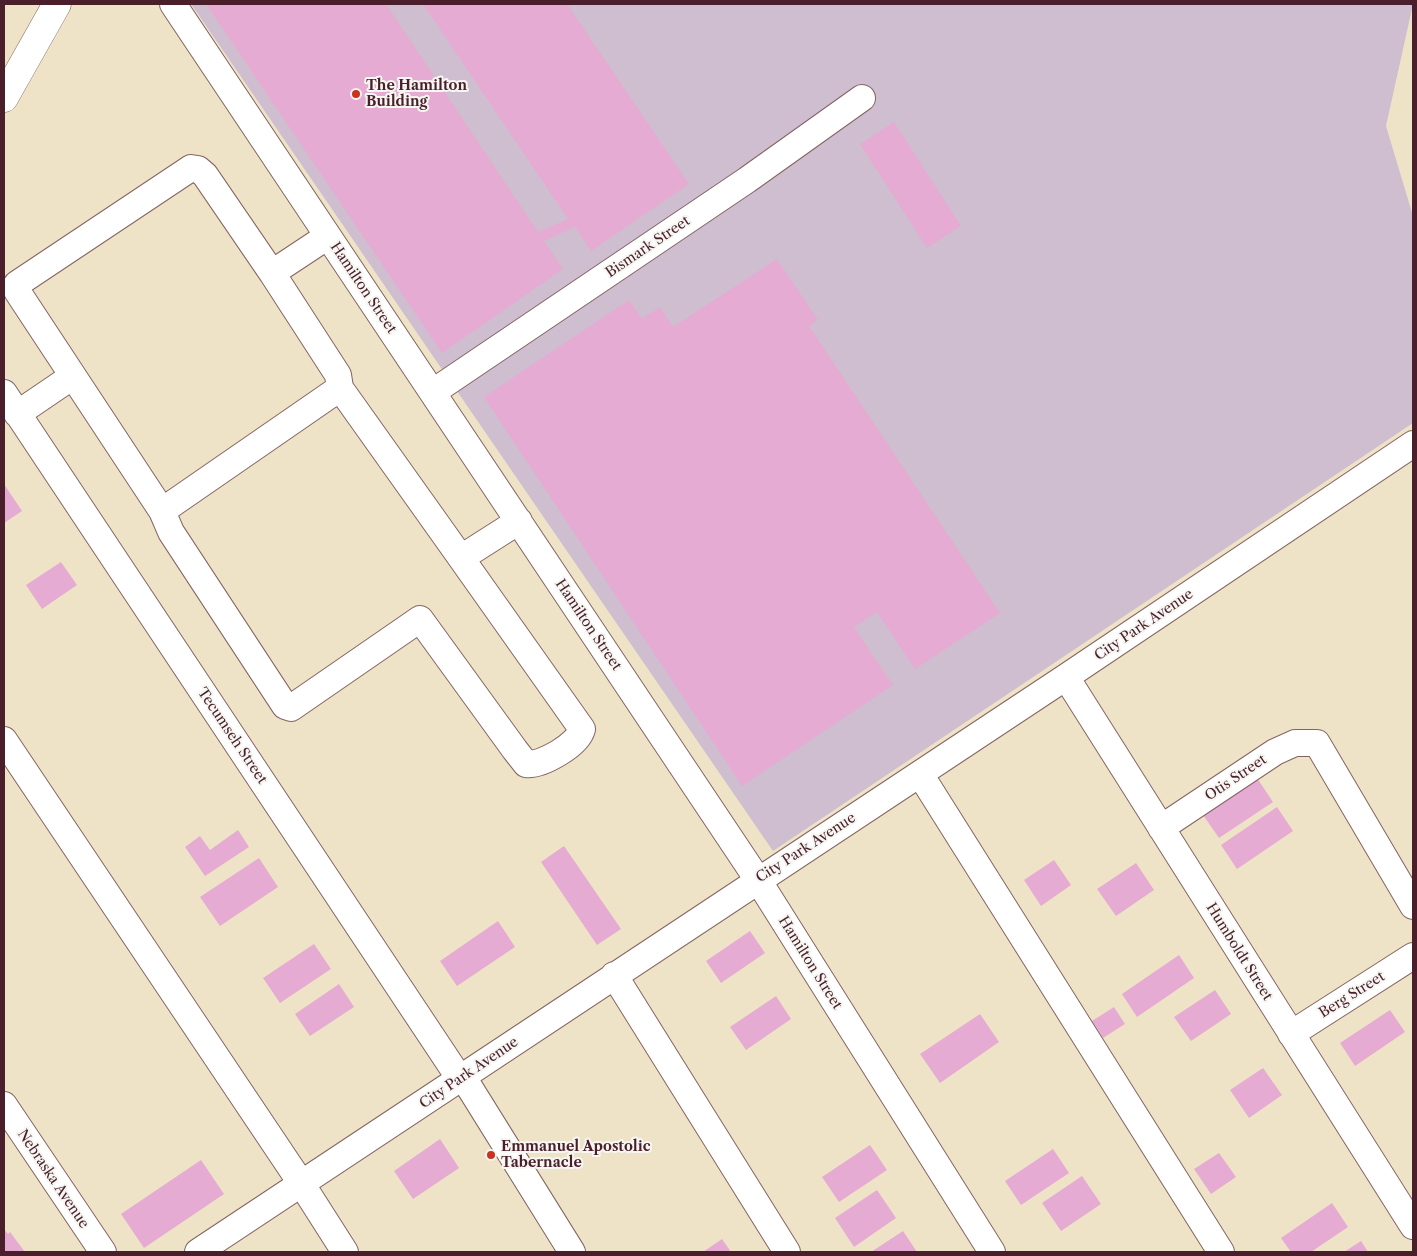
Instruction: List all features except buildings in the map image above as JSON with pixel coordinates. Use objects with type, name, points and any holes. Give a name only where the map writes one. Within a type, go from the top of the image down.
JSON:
[{"type":"main road","points":[[4,98],[57,4]]},
{"type":"street","name":"Hamilton Street","points":[[172,4],[758,880],[992,1252]]},
{"type":"street","name":"Bismark Street","points":[[433,392],[747,180],[862,98]]},
{"type":"street","points":[[191,168],[198,169],[272,274],[338,375],[340,388],[582,729],[576,741],[536,765],[526,764],[420,619],[291,708],[285,706],[170,532],[162,511],[73,376],[17,292],[17,284],[191,168]]},
{"type":"street","points":[[272,274],[328,236]]},
{"type":"street","points":[[10,403],[73,376]]},
{"type":"street","points":[[162,511],[340,388]]},
{"type":"street","name":"Tecumseh Street","points":[[10,403],[461,1078],[572,1252]]},
{"type":"street","name":"City Park Avenue","points":[[198,1252],[1066,677],[1413,444]]},
{"type":"street","points":[[461,558],[519,522]]},
{"type":"street","name":"Humboldt Street","points":[[1066,677],[1413,1226]]},
{"type":"street","points":[[4,740],[301,1183],[345,1252]]},
{"type":"street","name":"Otis Street","points":[[1161,828],[1275,752],[1296,743],[1317,743],[1413,906]]},
{"type":"street","points":[[920,774],[1221,1252]]},
{"type":"street","name":"Berg Street","points":[[1291,1034],[1413,956]]},
{"type":"street","points":[[614,975],[787,1252]]},
{"type":"street","name":"Nebraska Avenue","points":[[4,1105],[102,1252]]},
{"type":"shaded area","points":[[191,4],[1413,4],[1386,126],[1413,216],[1413,423],[773,851]]},
{"type":"place","name":"The Hamilton Building","points":[[356,94]]},
{"type":"place","name":"Emmanuel Apostolic Tabernacle","points":[[491,1155]]}]
